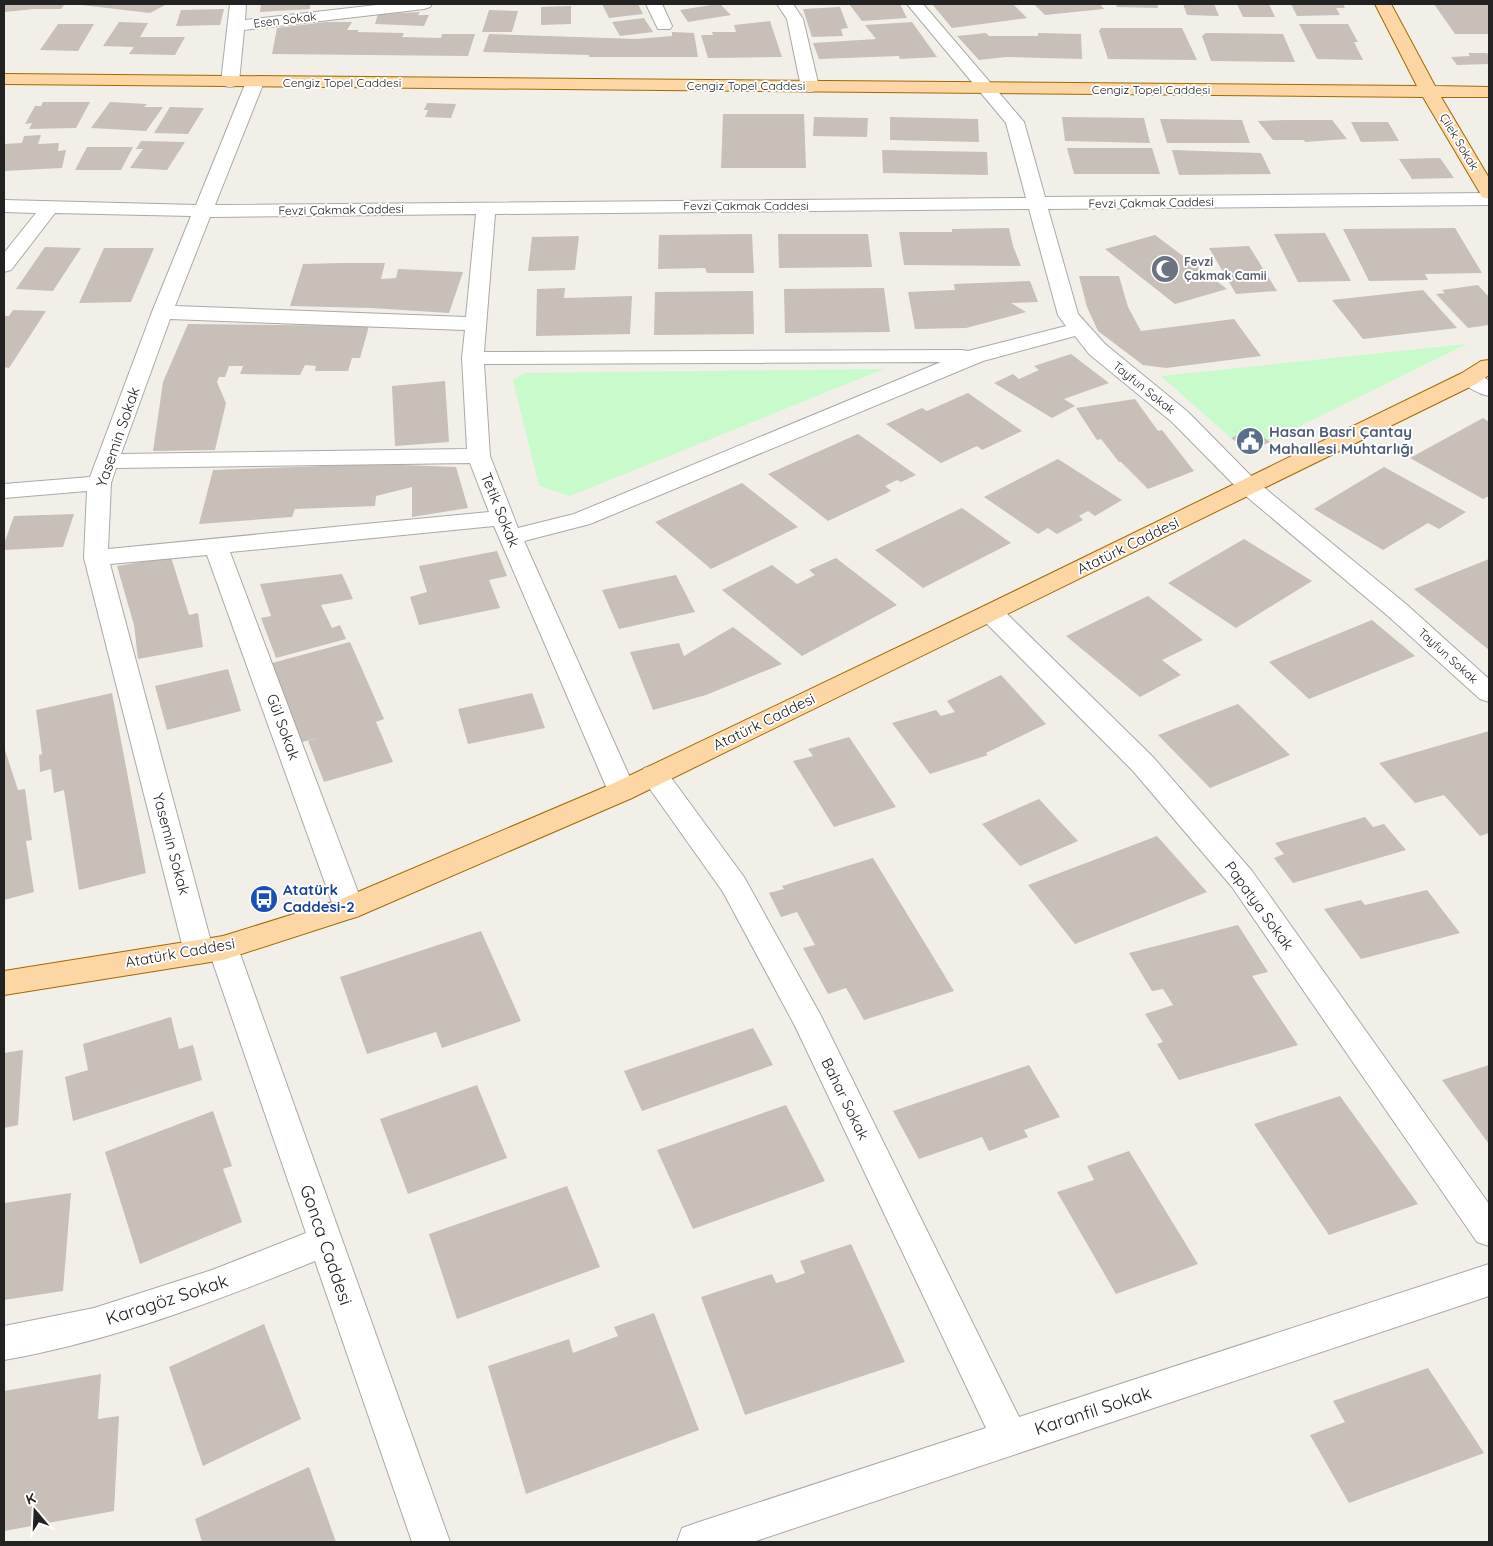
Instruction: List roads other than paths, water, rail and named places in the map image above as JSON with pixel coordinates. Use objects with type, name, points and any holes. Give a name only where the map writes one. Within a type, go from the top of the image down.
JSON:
[{"type":"main road","name":"Çilek Sokak","points":[[1384,4],[1429,92],[1489,192]]},
{"type":"main road","name":"Cengiz Topel Caddesi","points":[[4,79],[1489,92]]},
{"type":"main road","name":"Atatürk Caddesi","points":[[4,983],[211,950],[349,908],[622,791],[991,613],[1248,486],[1483,378]]},
{"type":"street","points":[[230,82],[238,4]]},
{"type":"street","name":"Esen Sokak","points":[[236,26],[424,4]]},
{"type":"street","points":[[654,4],[664,26]]},
{"type":"street","points":[[785,4],[795,19],[810,87]]},
{"type":"street","name":"Tayfun Sokak","points":[[915,4],[1015,122],[1068,316],[1097,349],[1180,417],[1248,486],[1397,610],[1489,693]]},
{"type":"street","name":"Yasemin Sokak","points":[[211,950],[96,558],[99,483],[162,312],[255,82]]},
{"type":"street","name":"Fevzi Çakmak Caddesi","points":[[4,206],[202,211],[1489,199]]},
{"type":"street","points":[[4,266],[48,208]]},
{"type":"street","name":"Tetik Sokak","points":[[486,208],[473,358],[479,456],[506,527],[622,791]]},
{"type":"street","points":[[162,312],[477,324]]},
{"type":"street","points":[[96,558],[216,546],[506,527],[582,519],[975,356],[1079,329]]},
{"type":"street","points":[[473,358],[975,356]]},
{"type":"street","points":[[108,461],[479,456]]},
{"type":"street","points":[[4,491],[99,483]]},
{"type":"street","name":"Gül Sokak","points":[[216,546],[349,908]]},
{"type":"street","name":"Papatya Sokak","points":[[991,613],[1143,764],[1242,879],[1489,1231]]},
{"type":"street","name":"Bahar Sokak","points":[[654,775],[734,885],[809,1024],[1010,1439]]},
{"type":"street","name":"Gonca Caddesi","points":[[211,950],[325,1241],[430,1542]]},
{"type":"street","name":"Karagöz Sokak","points":[[4,1343],[94,1324],[215,1285],[325,1241]]},
{"type":"street","name":"Karanfil Sokak","points":[[696,1542],[1489,1280]]},
{"type":"place","name":"Fevzi Çakmak Camii","points":[[1165,269]]},
{"type":"place","name":"Hasan Basri Çantay Mahallesi Muhtarlığı","points":[[1250,441]]},
{"type":"place","name":"Atatürk Caddesi-2","points":[[264,899]]}]
